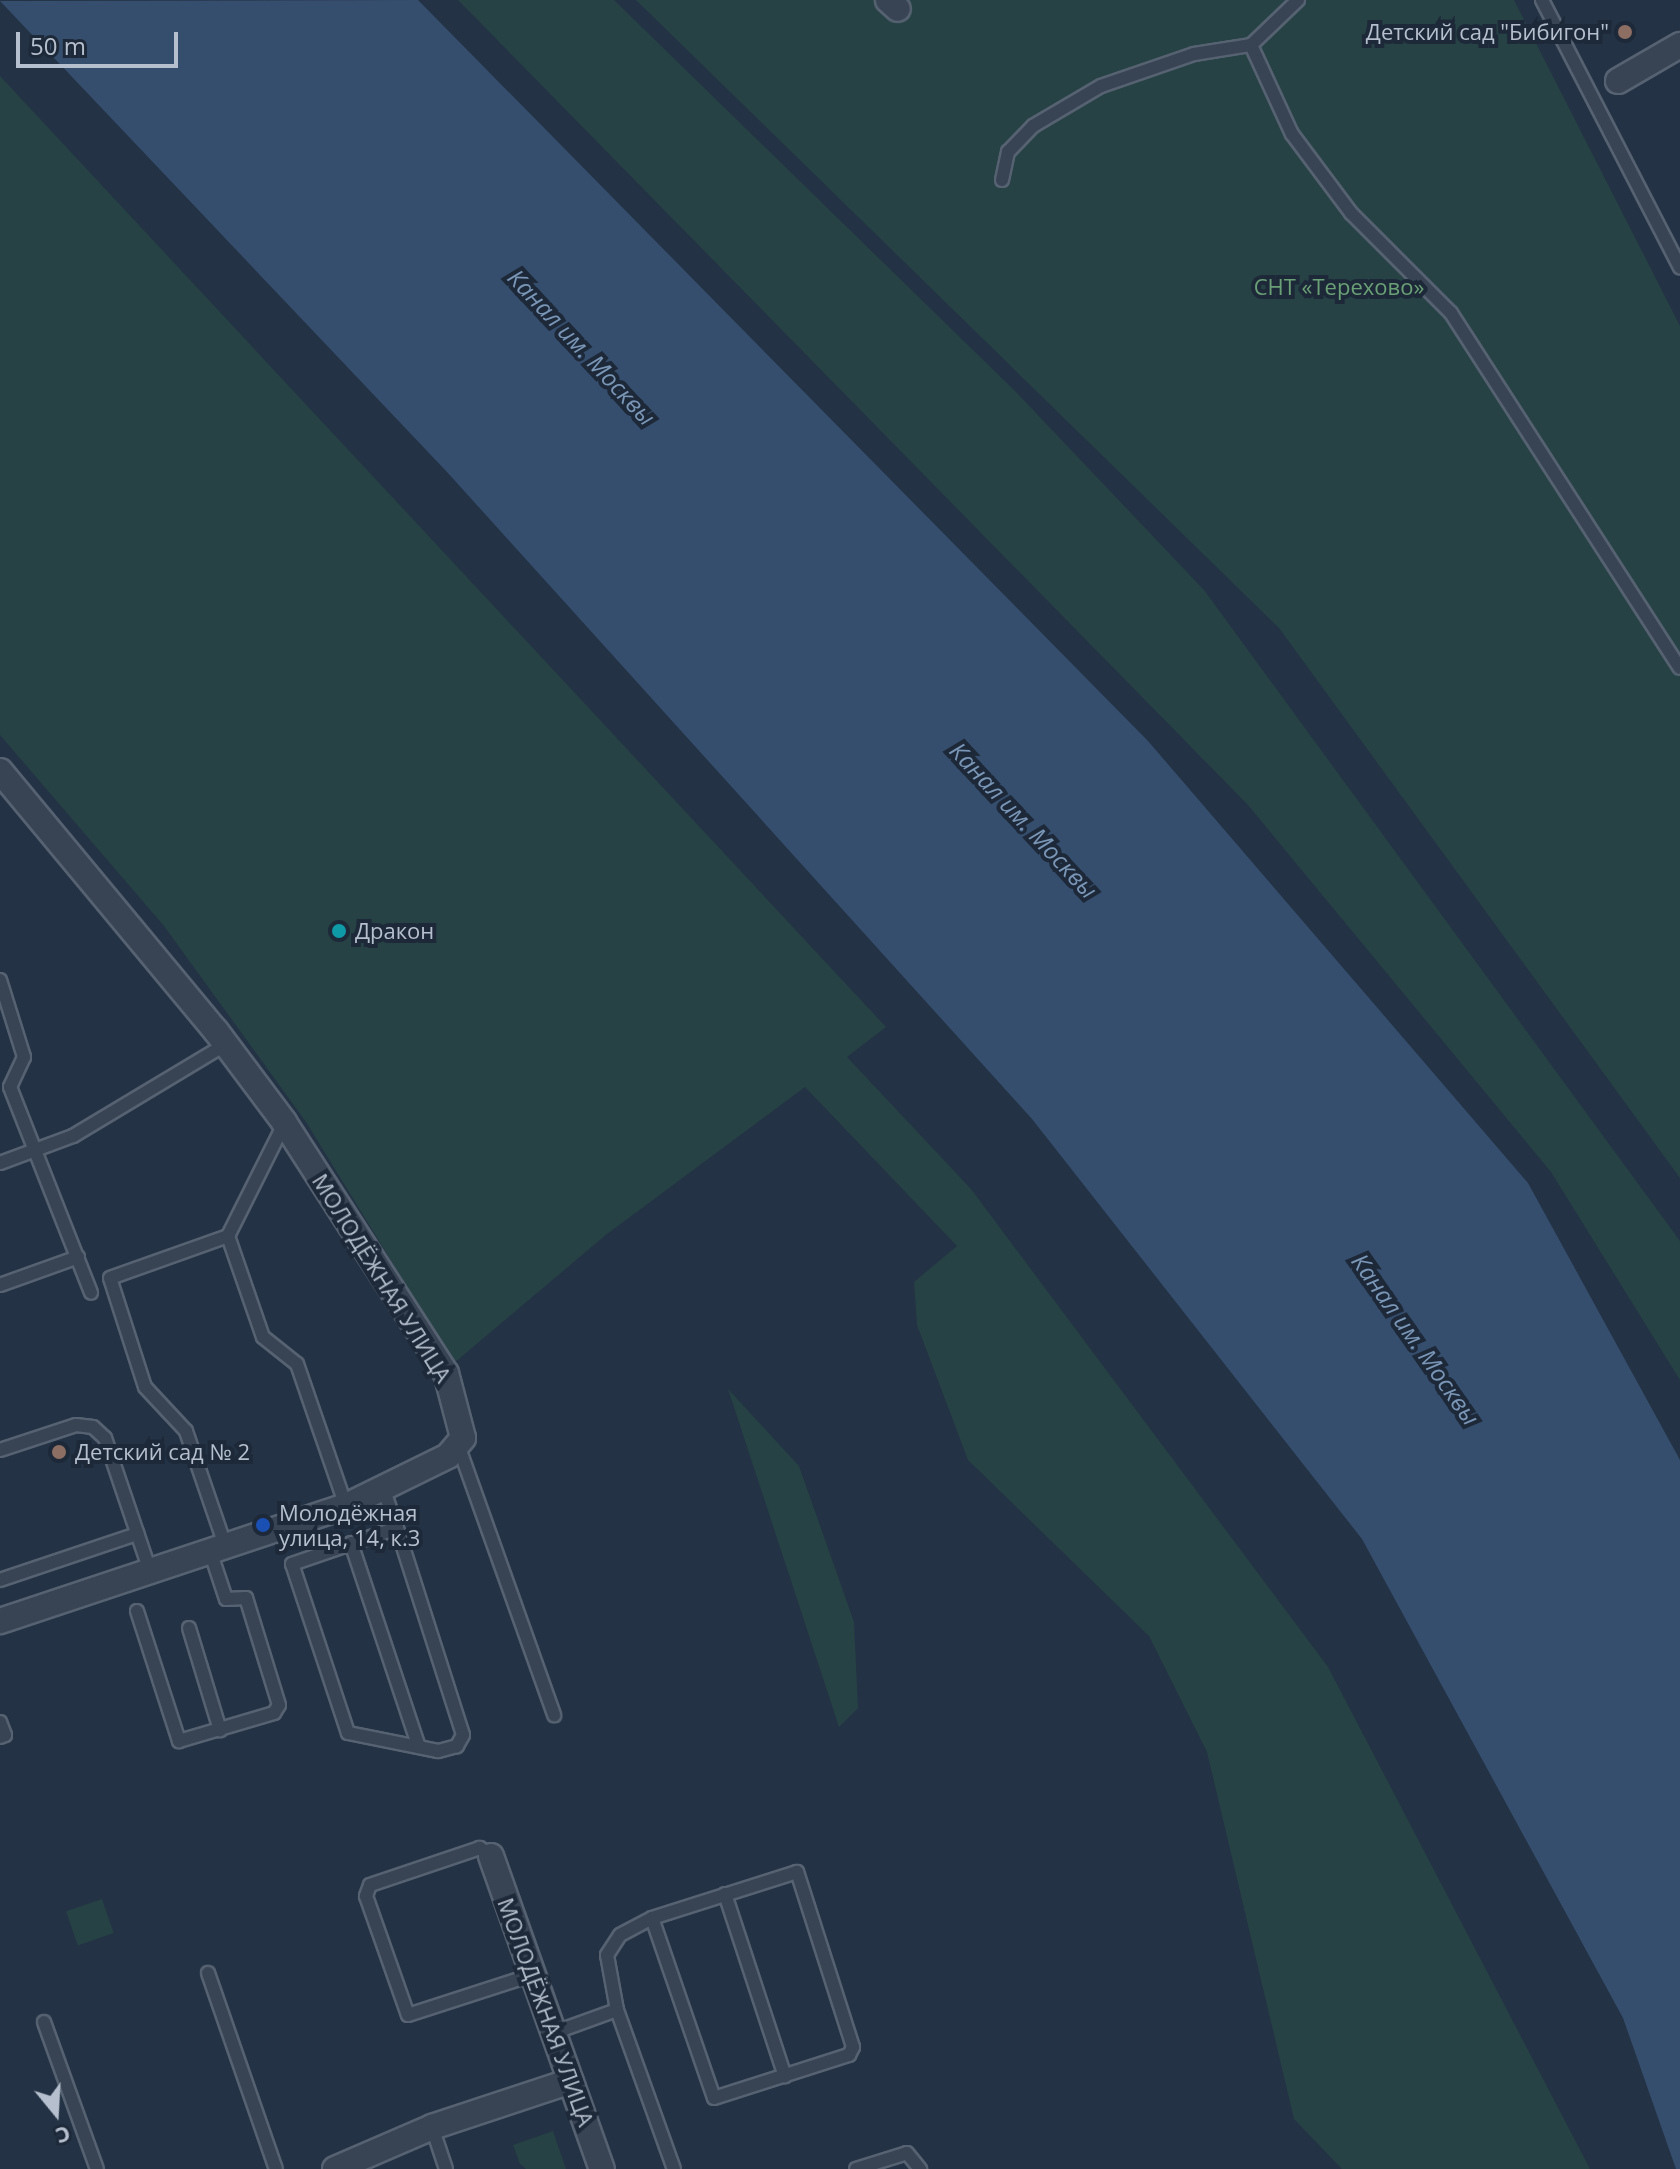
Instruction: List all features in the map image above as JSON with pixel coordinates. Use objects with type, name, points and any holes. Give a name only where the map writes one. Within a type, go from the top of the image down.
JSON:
[{"type":"street","points":[[1618,81],[1680,45]]},
{"type":"street","name":"МОЛОДЁЖНАЯ УЛИЦА","points":[[2,777],[226,1044],[284,1122],[446,1373],[463,1438],[458,1445]]},
{"type":"street","points":[[0,1621],[150,1571],[219,1552],[346,1506],[448,1456],[458,1445]]},
{"type":"street","name":"МОЛОДЁЖНАЯ УЛИЦА","points":[[491,1856],[602,2169]]},
{"type":"street","points":[[335,2169],[432,2127],[571,2081]]},
{"type":"lane","points":[[1002,180],[1008,152],[1033,126],[1101,86],[1194,54],[1251,45],[1298,0]]},
{"type":"lane","points":[[1542,0],[1680,267]]},
{"type":"lane","points":[[1251,45],[1292,134],[1351,213],[1451,313],[1680,668]]},
{"type":"lane","points":[[0,980],[24,1057],[5,1088],[91,1293]]},
{"type":"lane","points":[[0,1163],[73,1136],[226,1044]]},
{"type":"lane","points":[[137,1611],[176,1738],[184,1741],[274,1713],[279,1705],[246,1598],[226,1599],[219,1552],[186,1431],[145,1387],[110,1278],[228,1236],[284,1122]]},
{"type":"lane","points":[[228,1236],[263,1337],[297,1364],[346,1506]]},
{"type":"lane","points":[[0,1285],[78,1257]]},
{"type":"lane","points":[[0,1450],[76,1425],[93,1427],[105,1438],[150,1571]]},
{"type":"lane","points":[[458,1445],[554,1715]]},
{"type":"lane","points":[[383,1488],[397,1528],[463,1735],[457,1746],[438,1751],[348,1733],[292,1564],[397,1528]]},
{"type":"lane","points":[[0,1580],[137,1534]]},
{"type":"lane","points":[[351,1543],[419,1747]]},
{"type":"lane","points":[[189,1628],[220,1730]]},
{"type":"lane","points":[[0,1722],[5,1735],[0,1737]]},
{"type":"lane","points":[[491,1856],[480,1848],[370,1885],[366,1896],[408,2015],[532,1975]]},
{"type":"lane","points":[[652,1918],[714,2098],[849,2055],[853,2047],[800,1877],[792,1872],[652,1918],[620,1935],[607,1955],[617,2010],[674,2169]]},
{"type":"lane","points":[[725,1894],[785,2076]]},
{"type":"lane","points":[[208,1973],[276,2169]]},
{"type":"lane","points":[[553,2033],[617,2010]]},
{"type":"lane","points":[[44,2022],[97,2169]]},
{"type":"lane","points":[[432,2127],[446,2169]]},
{"type":"lane","points":[[856,2169],[907,2153],[920,2169]]},
{"type":"green space","points":[[458,0],[614,0],[1015,391],[1204,590],[1680,1241],[1680,1380],[1551,1172],[1248,805]]},
{"type":"green space","name":"СНТ «Терехово»","points":[[636,0],[1514,0],[1680,326],[1680,1178],[1279,628]]},
{"type":"green space","points":[[0,76],[886,1027],[847,1057],[971,1189],[1328,1667],[1590,2169],[1342,2169],[1294,2119],[1207,1752],[1149,1636],[968,1460],[917,1325],[914,1282],[957,1246],[805,1087],[607,1234],[454,1363],[306,1122],[164,926],[0,735]]},
{"type":"green space","points":[[728,1389],[799,1466],[854,1622],[858,1708],[839,1727]]},
{"type":"green space","points":[[102,1899],[114,1933],[78,1945],[66,1911]]},
{"type":"green space","points":[[553,2131],[566,2169],[526,2169],[520,2164],[513,2145]]},
{"type":"water","name":"Канал им. Москвы","points":[[418,0],[1148,741],[1528,1183],[1680,1460],[1680,2169],[1676,2169],[1623,2018],[1362,1539],[1032,1119],[447,472],[0,1]]},
{"type":"place","name":"Детский сад \"Бибигон\"","points":[[1625,32]]},
{"type":"place","name":"Дракон","points":[[339,931]]},
{"type":"place","name":"Детский сад № 2","points":[[59,1452]]},
{"type":"place","name":"Молодёжная улица, 14, к.3","points":[[263,1525]]}]
